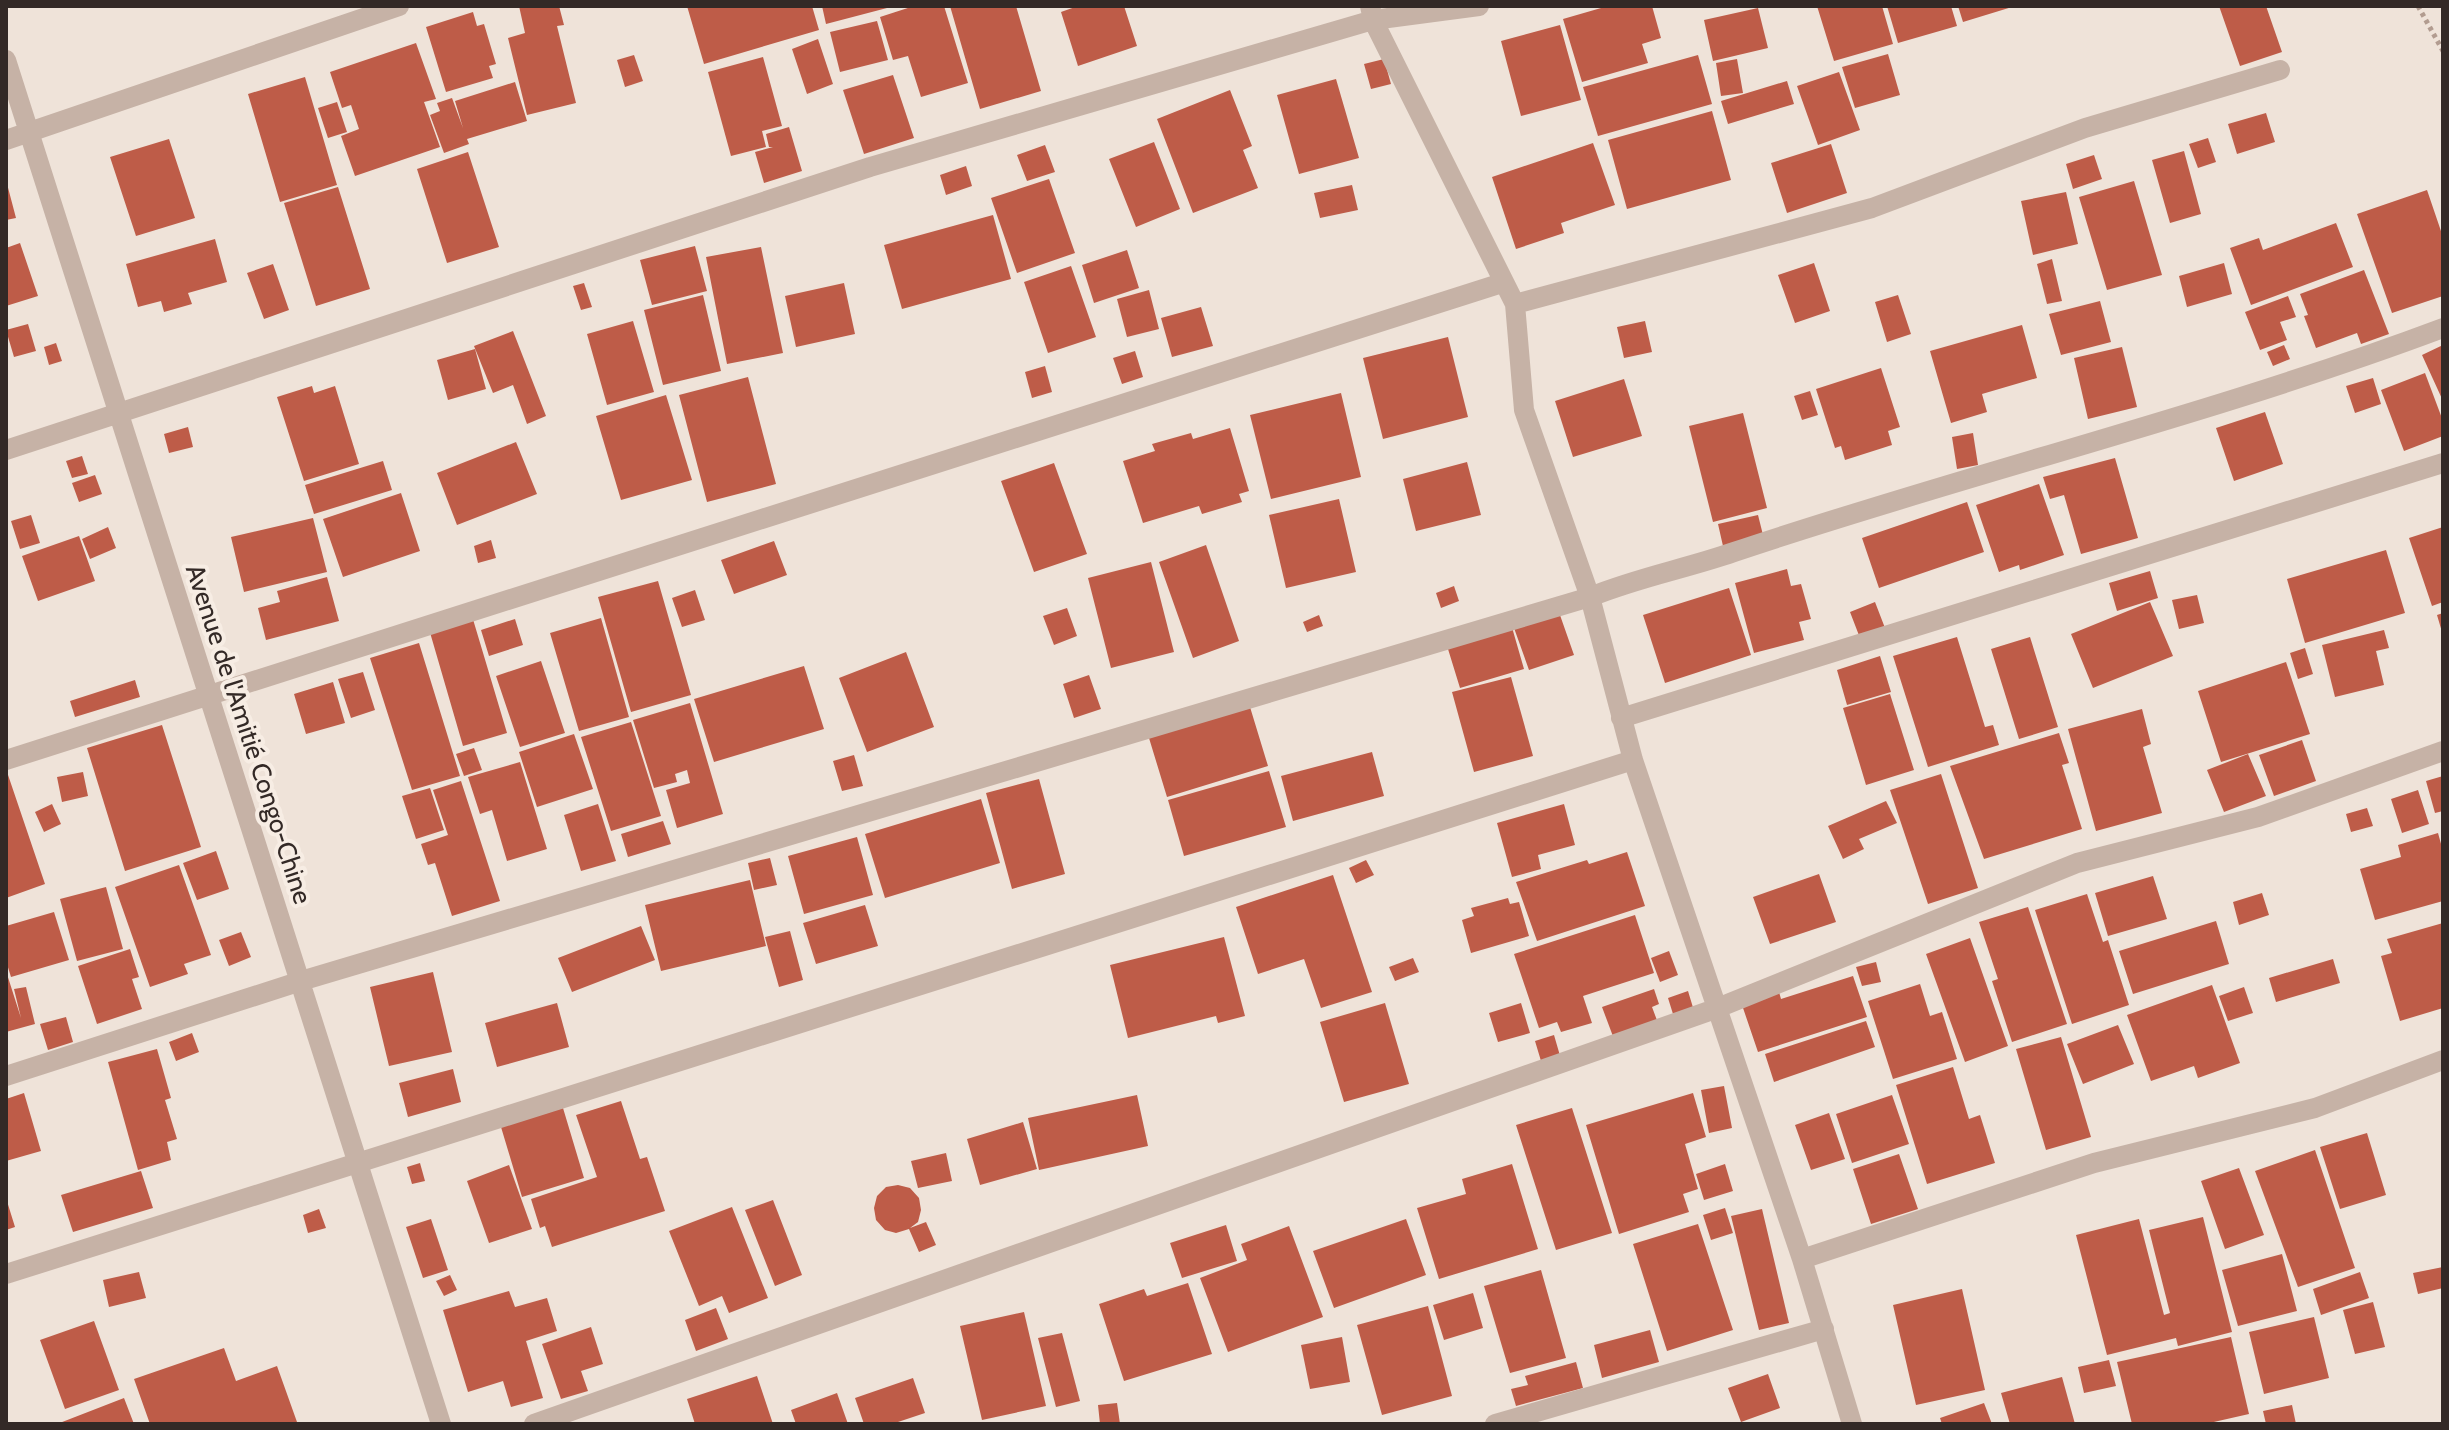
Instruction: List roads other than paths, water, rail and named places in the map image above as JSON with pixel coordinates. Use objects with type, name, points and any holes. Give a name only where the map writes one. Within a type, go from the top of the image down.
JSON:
[{"type":"street","points":[[6,140],[399,6]]},
{"type":"street","points":[[6,450],[870,167],[1372,13],[1479,6]]},
{"type":"street","points":[[1372,13],[1502,283],[1515,304],[1524,410],[1590,597],[1633,760],[1802,1259],[1852,1424]]},
{"type":"street","name":"Avenue de l'Amitié Congo-Chine","points":[[6,60],[32,132],[441,1424]]},
{"type":"street","points":[[1515,304],[1872,208],[2085,128],[2280,70]]},
{"type":"street","points":[[6,760],[1502,283]]},
{"type":"street","points":[[6,1076],[301,981],[1590,597],[1639,577],[1704,562],[1809,527],[2235,399],[2443,328]]},
{"type":"street","points":[[1621,718],[2443,463]]},
{"type":"street","points":[[534,1424],[1715,1009],[2077,863],[2258,817],[2443,751]]},
{"type":"street","points":[[6,1274],[1633,760]]},
{"type":"street","points":[[1802,1259],[2094,1163],[2315,1108],[2443,1060]]},
{"type":"street","points":[[1495,1424],[1824,1329]]}]
